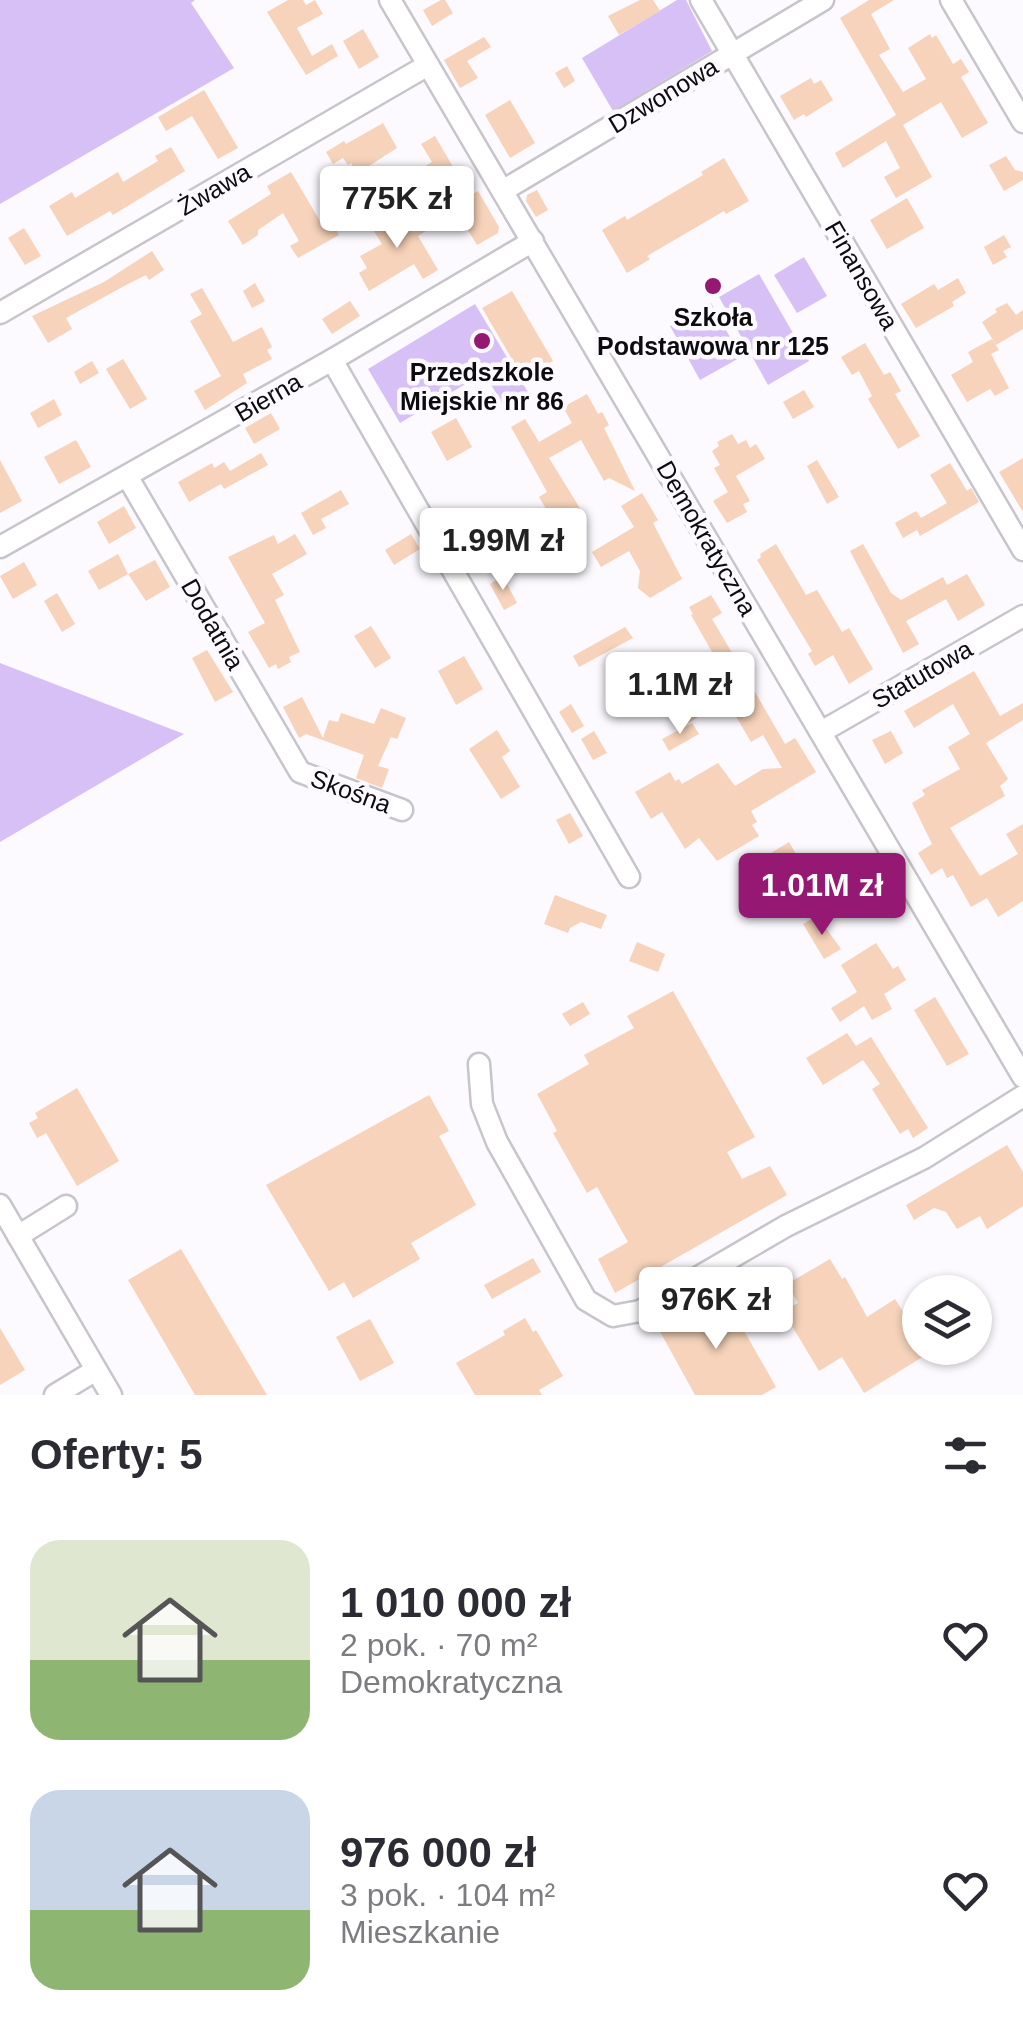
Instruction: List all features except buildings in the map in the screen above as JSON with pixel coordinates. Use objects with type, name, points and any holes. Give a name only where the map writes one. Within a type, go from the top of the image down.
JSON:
[{"type":"street","name":"Demokratyczna","points":[[390,0],[1023,1077]]},
{"type":"street","name":"Finansowa","points":[[701,0],[1023,550]]},
{"type":"street","name":"Dzwonowa","points":[[504,190],[823,0]]},
{"type":"street","points":[[951,0],[1023,122]]},
{"type":"street","name":"Żwawa","points":[[0,313],[428,65]]},
{"type":"street","name":"Bierna","points":[[0,547],[534,241]]},
{"type":"street","points":[[332,360],[629,877]]},
{"type":"street","name":"Dodatnia","points":[[127,476],[300,772]]},
{"type":"street","name":"Statutowa","points":[[821,732],[1023,616]]},
{"type":"street","name":"Skośna","points":[[300,772],[402,810]]},
{"type":"street","points":[[478,1064],[482,1104],[497,1142],[586,1300],[614,1316],[640,1311],[786,1226],[924,1158],[1023,1096]]},
{"type":"street","points":[[18,1236],[66,1206]]},
{"type":"street","points":[[1,1209],[111,1395]]},
{"type":"street","points":[[56,1395],[96,1370]]},
{"type":"shaded area","points":[[0,0],[195,0],[191,3],[234,68],[0,204]]},
{"type":"shaded area","points":[[677,0],[686,0],[712,51],[613,111],[582,58]]},
{"type":"shaded area","points":[[804,257],[827,296],[797,313],[774,275]]},
{"type":"shaded area","points":[[759,274],[809,361],[768,385],[719,297]]},
{"type":"shaded area","points":[[711,303],[741,357],[700,380],[670,326]]},
{"type":"shaded area","points":[[475,304],[529,394],[505,408],[484,373],[400,423],[368,369]]},
{"type":"shaded area","points":[[0,663],[184,734],[0,842]]},
{"type":"place","name":"Szkoła Podstawowa nr 125","points":[[713,286]]},
{"type":"place","name":"Przedszkole Miejskie nr 86","points":[[482,341]]}]
